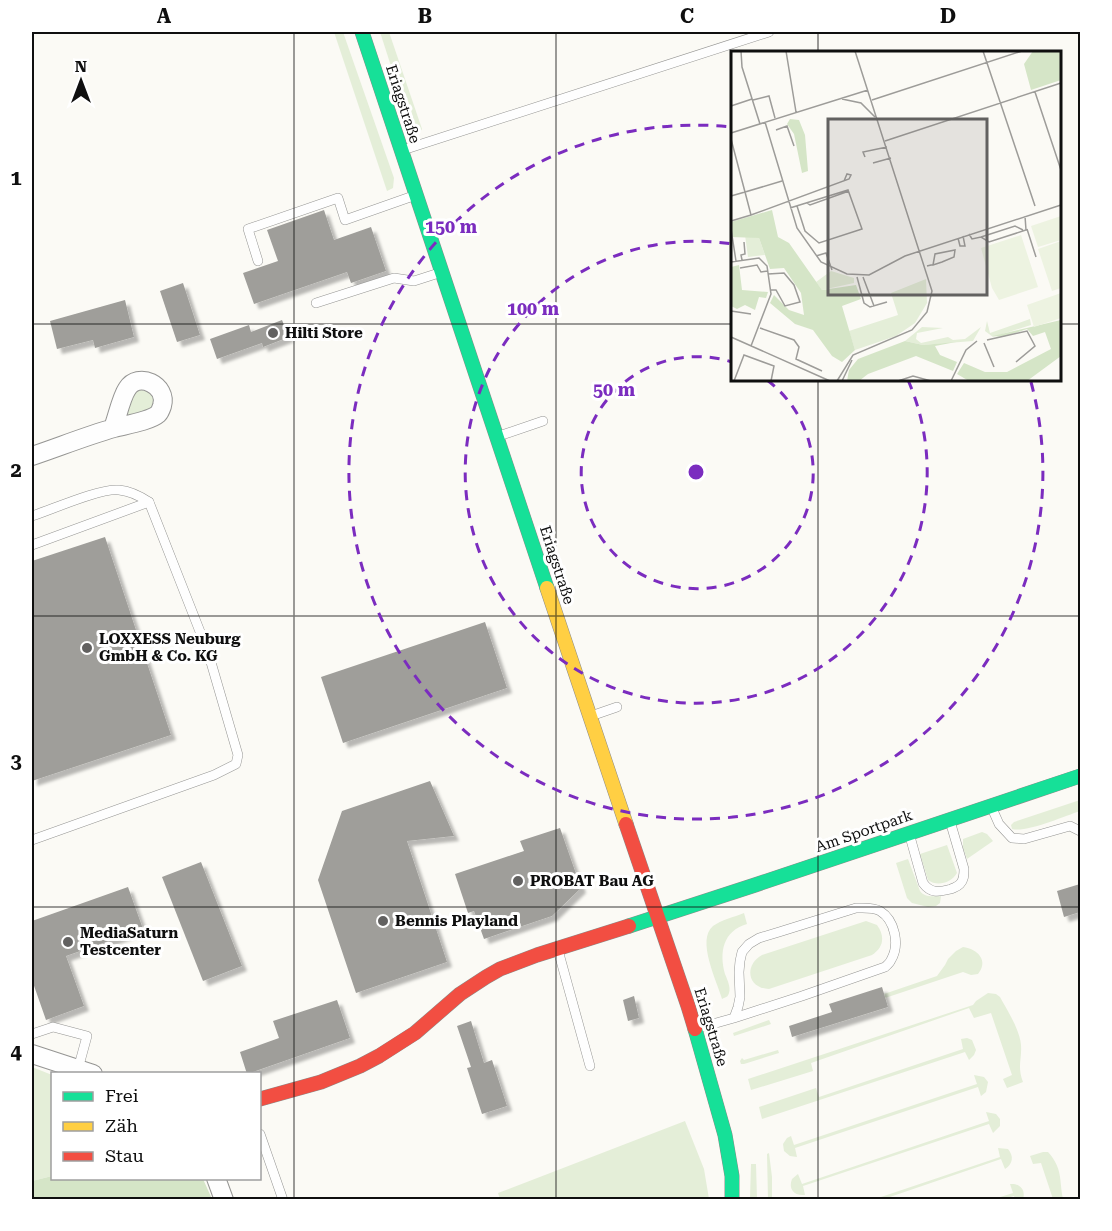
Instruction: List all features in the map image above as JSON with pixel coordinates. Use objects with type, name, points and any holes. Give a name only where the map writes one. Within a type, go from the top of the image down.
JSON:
[{"type":"street","name":"Eriagstraße","points":[[362,32],[695,1029],[725,1135],[732,1176],[732,1200]]},
{"type":"street","points":[[32,456],[113,428]]},
{"type":"street","name":"Am Sportpark","points":[[261,1099],[349,1071],[378,1058],[416,1033],[480,979],[506,967],[557,948],[1080,776]]},
{"type":"street","points":[[32,1054],[85,1071]]},
{"type":"street","points":[[216,1180],[224,1200]]},
{"type":"lane","points":[[401,151],[769,32]]},
{"type":"lane","points":[[258,261],[248,229],[338,198],[345,220],[416,195]]},
{"type":"lane","points":[[316,303],[394,278],[414,281],[441,272]]},
{"type":"lane","points":[[496,436],[543,421]]},
{"type":"lane","points":[[32,516],[102,492],[118,490],[139,495],[149,502],[208,652],[238,755],[236,764],[214,775],[32,840]]},
{"type":"lane","points":[[32,545],[149,502]]},
{"type":"lane","points":[[590,716],[618,707]]},
{"type":"lane","points":[[991,806],[999,824],[1012,838],[1024,839],[1080,822]]},
{"type":"lane","points":[[909,834],[923,883],[927,888],[939,892],[957,886],[962,882],[964,869],[950,820]]},
{"type":"lane","points":[[1070,825],[1080,831]]},
{"type":"lane","points":[[695,1029],[734,1018],[802,996],[885,967],[892,959],[895,949],[895,936],[888,917],[879,910],[856,908],[759,938],[749,944],[742,952],[740,961],[740,996],[734,1018]]},
{"type":"lane","points":[[557,948],[590,1066]]},
{"type":"lane","points":[[32,1034],[53,1027],[87,1036],[85,1071]]},
{"type":"lane","points":[[261,1137],[283,1200]]},
{"type":"green space","points":[[334,32],[343,32],[394,178],[393,188],[387,191]]},
{"type":"green space","points":[[380,32],[389,32],[422,129],[420,132],[411,128]]},
{"type":"green space","points":[[141,390],[152,395],[155,404],[150,410],[128,415],[133,396]]},
{"type":"green space","points":[[1080,800],[1080,811],[1026,829],[1012,829],[1011,825],[1014,822]]},
{"type":"green space","points":[[982,832],[993,841],[967,859],[963,839]]},
{"type":"green space","points":[[947,845],[957,873],[944,883],[932,882],[928,880],[920,854]]},
{"type":"green space","points":[[908,859],[920,891],[927,896],[941,896],[940,903],[936,906],[928,907],[912,903],[907,898],[896,863]]},
{"type":"green space","points":[[744,913],[747,924],[739,927],[728,937],[723,950],[723,966],[729,994],[722,999],[709,961],[708,932],[716,924]]},
{"type":"green space","points":[[866,921],[877,925],[882,937],[881,945],[872,955],[769,989],[756,985],[752,980],[750,975],[752,964],[762,955]]},
{"type":"green space","points":[[963,947],[973,950],[980,956],[982,965],[978,974],[971,975],[963,972],[885,998],[884,994],[937,976],[948,959]]},
{"type":"green space","points":[[988,993],[1000,997],[1013,1020],[1021,1045],[1020,1072],[1023,1082],[1007,1088],[1003,1079],[1012,1075],[991,1013],[974,1018],[969,1008],[811,1063],[813,1071],[751,1090],[748,1079],[973,1005]]},
{"type":"green space","points":[[769,1020],[771,1024],[734,1036],[733,1033]]},
{"type":"green space","points":[[961,1039],[972,1040],[976,1050],[969,1060],[965,1052],[762,1119],[759,1107],[816,1088],[819,1097],[963,1049]]},
{"type":"green space","points":[[778,1050],[779,1053],[744,1064],[740,1061],[742,1058],[744,1060]]},
{"type":"green space","points":[[32,1067],[51,1075],[51,1176],[32,1181]]},
{"type":"green space","points":[[974,1075],[984,1077],[988,1082],[986,1092],[981,1096],[978,1087],[795,1148],[797,1157],[790,1156],[784,1151],[783,1144],[791,1136],[794,1145],[977,1084]]},
{"type":"green space","points":[[986,1112],[996,1114],[1000,1119],[1000,1126],[993,1133],[989,1124],[803,1186],[805,1195],[795,1193],[791,1189],[792,1179],[798,1174],[802,1184],[989,1121]]},
{"type":"green space","points":[[685,1121],[704,1169],[709,1199],[500,1199],[498,1193]]},
{"type":"green space","points":[[998,1148],[1008,1149],[1011,1154],[1012,1160],[1005,1169],[1001,1159],[884,1199],[875,1199],[1000,1157]]},
{"type":"green space","points":[[1048,1152],[1056,1164],[1060,1174],[1063,1199],[1053,1199],[1041,1163],[1033,1164],[1030,1156]]},
{"type":"green space","points":[[769,1153],[772,1200],[768,1199],[767,1154]]},
{"type":"green space","points":[[751,1164],[756,1164],[757,1199],[750,1199]]},
{"type":"green space","points":[[51,1176],[51,1180],[203,1180],[212,1199],[32,1199],[32,1181]]},
{"type":"green space","points":[[1010,1184],[1021,1188],[1024,1193],[1023,1199],[1015,1199],[1014,1196],[994,1199],[1013,1193]]},
{"type":"building","points":[[324,210],[334,240],[371,227],[386,271],[351,283],[347,272],[254,304],[243,273],[278,261],[267,230]]},
{"type":"building","points":[[183,283],[200,335],[177,342],[160,291]]},
{"type":"building","points":[[125,300],[134,337],[95,348],[93,340],[57,349],[50,321]]},
{"type":"building","points":[[282,320],[289,337],[263,347],[262,343],[217,359],[210,339],[249,325],[251,332]]},
{"type":"building","name":"LOXXESS Neuburg GmbH & Co. KG","points":[[105,537],[171,735],[32,781],[32,561]]},
{"type":"building","points":[[485,622],[507,688],[343,743],[321,677]]},
{"type":"building","name":"Bennis Playland","points":[[430,781],[454,836],[407,841],[447,962],[356,993],[318,880],[342,811]]},
{"type":"building","name":"PROBAT Bau AG","points":[[560,828],[581,888],[552,916],[484,939],[474,911],[468,913],[455,874],[524,851],[520,841]]},
{"type":"building","points":[[201,862],[242,966],[203,981],[162,877]]},
{"type":"building","points":[[1080,884],[1080,912],[1064,917],[1057,891]]},
{"type":"building","name":"MediaSaturn Testcenter","points":[[128,887],[143,929],[66,956],[84,1006],[46,1020],[32,980],[32,921]]},
{"type":"building","points":[[882,987],[888,1007],[792,1037],[789,1026],[832,1012],[829,1004]]},
{"type":"building","points":[[634,996],[639,1018],[628,1021],[623,1000]]},
{"type":"building","points":[[337,1000],[350,1038],[253,1072],[246,1072],[240,1052],[279,1038],[273,1021]]},
{"type":"building","points":[[471,1021],[484,1063],[492,1060],[507,1106],[482,1114],[467,1068],[471,1067],[457,1026]]},
{"type":"traffic: fast","points":[[362,32],[547,588]]},
{"type":"traffic: fast","points":[[629,926],[1080,776]]},
{"type":"traffic: fast","points":[[695,1029],[725,1135],[732,1176],[732,1200]]},
{"type":"traffic: slow","points":[[547,588],[626,824]]},
{"type":"traffic: jam","points":[[626,824],[695,1029]]},
{"type":"traffic: jam","points":[[261,1099],[321,1082],[379,1056],[415,1033],[460,994],[500,969],[629,926]]},
{"type":"place","name":"Hilti Store","points":[[273,333]]},
{"type":"place","name":"LOXXESS Neuburg GmbH & Co. KG","points":[[87,648]]},
{"type":"place","name":"PROBAT Bau AG","points":[[518,881]]},
{"type":"place","name":"Bennis Playland","points":[[383,921]]},
{"type":"place","name":"MediaSaturn Testcenter","points":[[68,942]]}]
